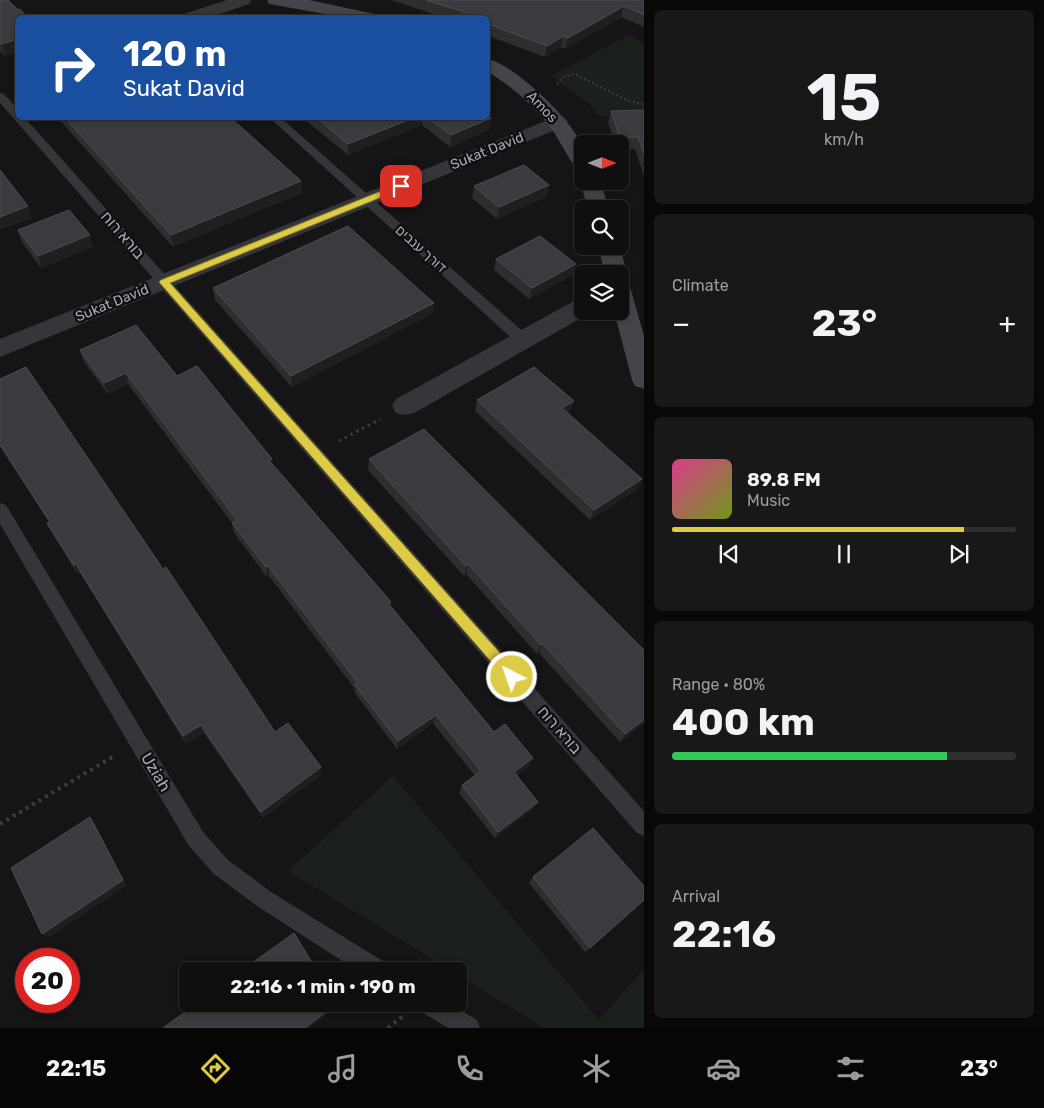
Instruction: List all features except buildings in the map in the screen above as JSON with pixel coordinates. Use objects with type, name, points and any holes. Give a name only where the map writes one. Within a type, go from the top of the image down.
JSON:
[{"type":"street","points":[[199,15],[243,0]]},
{"type":"street","points":[[274,0],[329,8],[357,15]]},
{"type":"street","name":"Amos","points":[[490,65],[528,92],[558,122],[574,149]]},
{"type":"street","name":"Sukat David","points":[[0,348],[558,122]]},
{"type":"street","points":[[405,406],[574,311]]},
{"type":"street","points":[[628,320],[644,380]]},
{"type":"lane","name":"בורא רוח","points":[[0,96],[15,113]]},
{"type":"lane","name":"בורא רוח","points":[[22,120],[644,826]]},
{"type":"lane","name":"דורך ענבים","points":[[277,120],[523,340]]},
{"type":"lane","name":"Uziah","points":[[0,510],[196,839],[220,867],[264,899],[364,962]]},
{"type":"lane","points":[[443,1012],[469,1028]]},
{"type":"path","points":[[560,90],[557,83],[564,77],[575,74],[628,101],[644,104]]},
{"type":"path","points":[[315,453],[405,406]]},
{"type":"path","points":[[0,824],[138,742]]},
{"type":"shaded area","points":[[629,35],[644,43],[644,116],[599,116],[590,104],[551,76]]},
{"type":"shaded area","points":[[393,776],[599,1020],[644,969],[644,1028],[544,1028],[467,981],[467,962],[437,962],[288,871]]},
{"type":"route","points":[[401,186],[164,282],[512,677]]}]
